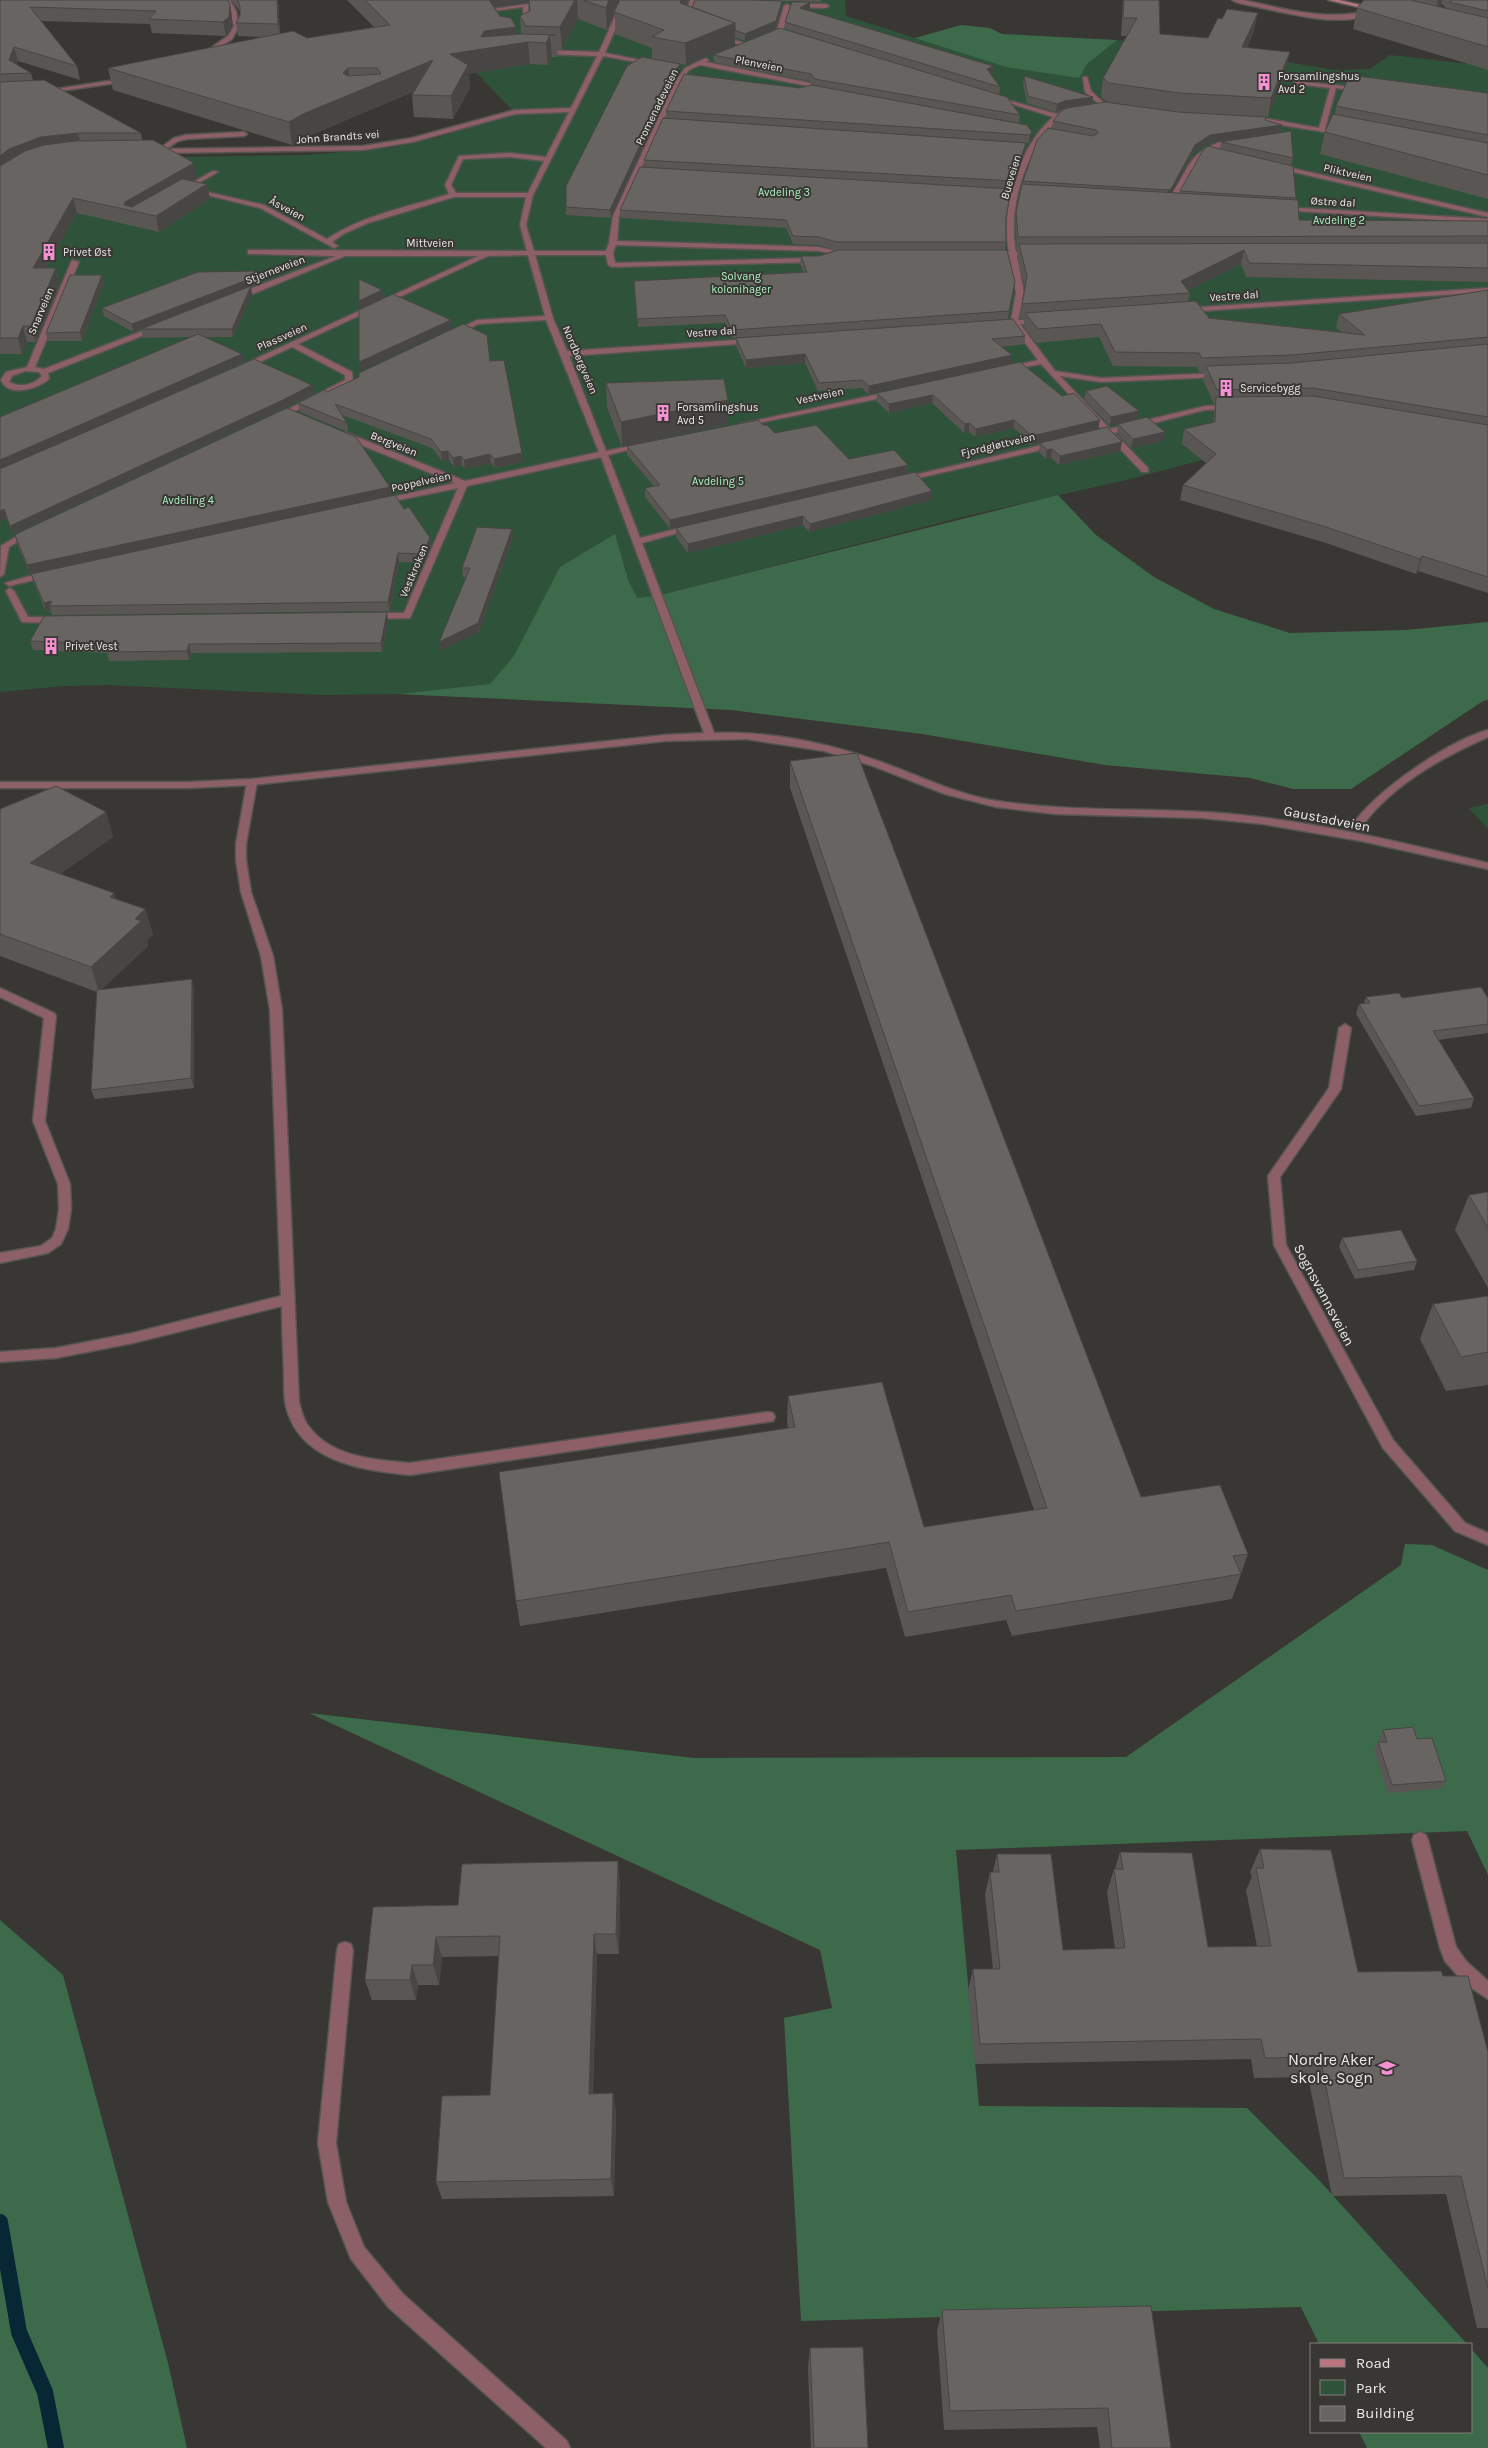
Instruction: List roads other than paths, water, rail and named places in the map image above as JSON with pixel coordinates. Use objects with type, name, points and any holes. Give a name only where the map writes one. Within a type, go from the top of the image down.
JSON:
[{"type":"main road","points":[[1331,0],[1383,11]]},
{"type":"street","points":[[198,58],[236,32],[238,25],[234,11],[227,0]]},
{"type":"street","points":[[504,0],[506,7]]},
{"type":"street","name":"Nordbergveien","points":[[625,0],[601,54],[530,195],[522,225],[549,318],[710,735]]},
{"type":"street","points":[[1235,0],[1333,16],[1355,16],[1376,10]]},
{"type":"street","points":[[692,26],[684,24],[692,1],[701,2]]},
{"type":"street","points":[[497,23],[489,10],[526,5],[527,33],[522,34]]},
{"type":"street","points":[[780,31],[784,6],[826,6]]},
{"type":"street","points":[[761,38],[780,31],[789,34]]},
{"type":"street","points":[[709,32],[743,44]]},
{"type":"street","points":[[735,47],[752,41]]},
{"type":"street","points":[[533,52],[601,54],[658,64]]},
{"type":"street","name":"Promenadeveien","points":[[613,243],[616,216],[681,76],[687,69],[713,57]]},
{"type":"street","name":"Plenveien","points":[[699,63],[810,85],[812,89]]},
{"type":"street","points":[[677,67],[687,69]]},
{"type":"street","points":[[681,76],[690,78]]},
{"type":"street","points":[[1085,78],[1088,92],[1104,106]]},
{"type":"street","points":[[40,91],[78,88],[133,79]]},
{"type":"street","points":[[1296,82],[1373,90]]},
{"type":"street","points":[[1321,131],[1334,86]]},
{"type":"street","name":"Plenveien","points":[[800,92],[812,89],[831,93]]},
{"type":"street","points":[[983,94],[1057,116]]},
{"type":"street","points":[[1095,106],[1113,107]]},
{"type":"street","name":"Bueveien","points":[[1014,322],[1020,290],[1011,254],[1010,224],[1016,194],[1032,147],[1057,116],[1075,108]]},
{"type":"street","name":"John Brandts vei","points":[[151,151],[363,148],[413,140],[515,112],[572,110]]},
{"type":"street","points":[[1243,120],[1269,121],[1350,136]]},
{"type":"street","points":[[660,122],[670,123]]},
{"type":"street","points":[[1035,130],[1054,133]]},
{"type":"street","points":[[1302,134],[1321,131]]},
{"type":"street","points":[[161,151],[165,144],[172,140],[192,136],[244,134]]},
{"type":"street","points":[[1166,203],[1174,199],[1197,155],[1210,146],[1248,141]]},
{"type":"street","points":[[1022,147],[1032,147]]},
{"type":"street","points":[[1204,150],[1222,155]]},
{"type":"street","points":[[454,194],[449,190],[448,185],[461,157],[510,155],[547,159]]},
{"type":"street","name":"Pliktveien","points":[[1270,165],[1488,215]]},
{"type":"street","points":[[638,171],[648,172]]},
{"type":"street","points":[[175,194],[215,172]]},
{"type":"street","name":"Åsveien","points":[[183,189],[262,206],[347,254]]},
{"type":"street","points":[[1006,193],[1025,194]]},
{"type":"street","points":[[328,242],[343,232],[366,222],[454,194],[530,195]]},
{"type":"street","points":[[1157,202],[1176,203]]},
{"type":"street","name":"Østre dal","points":[[1274,209],[1488,221]]},
{"type":"street","points":[[836,254],[819,260],[612,265],[610,253],[613,243],[819,249],[836,254],[856,254]]},
{"type":"street","name":"Mittveien","points":[[251,252],[347,254],[610,253]]},
{"type":"street","name":"Plassveien","points":[[230,372],[489,253]]},
{"type":"street","name":"Stjerneveien","points":[[228,301],[347,254]]},
{"type":"street","points":[[982,254],[1041,254]]},
{"type":"street","name":"Snarveien","points":[[30,369],[74,262]]},
{"type":"street","name":"Vestre dal","points":[[1182,311],[1488,290]]},
{"type":"street","points":[[442,340],[477,322],[549,318]]},
{"type":"street","points":[[994,324],[1054,320]]},
{"type":"street","points":[[1014,322],[1052,373],[1145,470]]},
{"type":"street","points":[[44,372],[46,378],[40,383],[29,387],[10,389],[6,383],[6,377],[13,372],[30,369],[44,372],[163,326]]},
{"type":"street","name":"Vestre dal","points":[[563,354],[759,340]]},
{"type":"street","points":[[270,421],[354,379],[350,374],[294,344]]},
{"type":"street","points":[[1003,369],[1042,361]]},
{"type":"street","points":[[1052,373],[1101,380],[1230,375]]},
{"type":"street","name":"Vestveien","points":[[730,427],[906,390]]},
{"type":"street","points":[[1083,438],[1205,408],[1241,407]]},
{"type":"street","points":[[288,412],[297,416]]},
{"type":"street","name":"Bergveien","points":[[334,431],[464,484]]},
{"type":"street","name":"Fjordgløttveien","points":[[894,481],[1065,442]]},
{"type":"street","points":[[603,454],[652,444]]},
{"type":"street","name":"Poppelveien","points":[[376,503],[603,454]]},
{"type":"street","name":"Vestkroken","points":[[358,616],[408,616],[464,484]]},
{"type":"street","points":[[0,574],[5,546],[42,526]]},
{"type":"street","points":[[636,542],[697,527]]},
{"type":"street","points":[[57,572],[9,587],[25,620],[64,620]]},
{"type":"street","name":"Gaustadveien","points":[[1358,824],[1370,807],[1387,792],[1469,741],[1488,732]]},
{"type":"street","name":"Gaustadveien","points":[[0,784],[189,785],[252,782],[710,735],[770,738],[848,754],[941,791],[998,804],[1089,813],[1160,812],[1234,818],[1290,826],[1488,866]]},
{"type":"street","points":[[252,782],[241,844],[241,860],[246,892],[267,956],[276,1010],[292,1402],[303,1427],[317,1442],[343,1458],[371,1466],[410,1469],[456,1464],[768,1417]]},
{"type":"street","points":[[0,992],[50,1016],[39,1121],[64,1184],[65,1209],[62,1229],[57,1241],[44,1250],[0,1258]]},
{"type":"street","name":"Sognsvannsveien","points":[[1345,1028],[1335,1090],[1274,1176],[1280,1245],[1388,1444],[1460,1527],[1488,1539]]},
{"type":"street","points":[[0,1358],[56,1353],[133,1338],[289,1299]]},
{"type":"street","points":[[1420,1840],[1453,1961],[1468,1976],[1488,1991]]},
{"type":"street","points":[[345,1950],[327,2143],[337,2202],[357,2253],[396,2301],[560,2448]]},
{"type":"waterway","points":[[0,2222],[19,2332],[45,2392],[56,2448]]},
{"type":"place","name":"Forsamlingshus Avd 2","points":[[1264,82]]},
{"type":"place","name":"Privet Øst","points":[[49,252]]},
{"type":"place","name":"Servicebygg","points":[[1226,388]]},
{"type":"place","name":"Forsamlingshus Avd 5","points":[[663,413]]},
{"type":"place","name":"Privet Vest","points":[[51,646]]},
{"type":"place","name":"Nordre Aker skole, Sogn","points":[[1387,2068]]},
{"type":"park label","name":"Avdeling 3","points":[[784,192]]},
{"type":"park label","name":"Avdeling 2","points":[[1339,220]]},
{"type":"park label","name":"Solvang kolonihager","points":[[741,282]]},
{"type":"park label","name":"Avdeling 5","points":[[718,481]]},
{"type":"park label","name":"Avdeling 4","points":[[188,500]]}]
